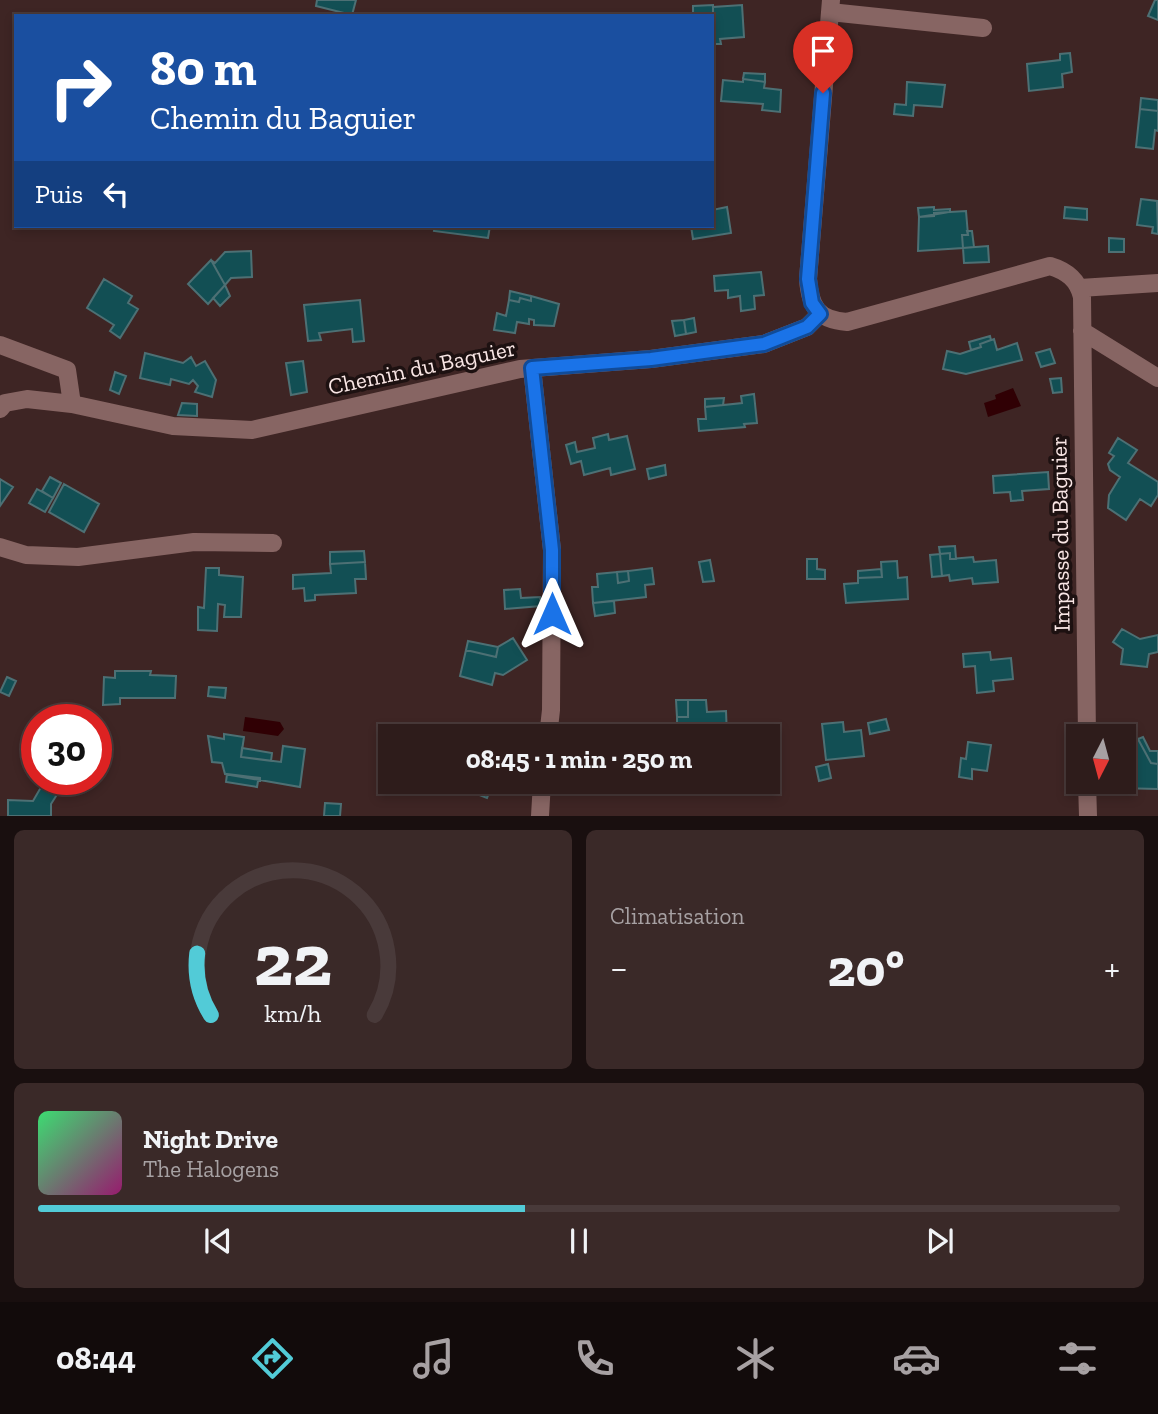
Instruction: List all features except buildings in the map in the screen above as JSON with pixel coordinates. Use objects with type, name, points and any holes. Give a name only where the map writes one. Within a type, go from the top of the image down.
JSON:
[{"type":"street","points":[[983,28],[831,6],[808,279],[812,303],[820,314],[835,321],[847,322],[1050,266],[1063,270],[1080,288],[1082,331],[1158,378]]},
{"type":"street","points":[[1080,288],[1158,283]]},
{"type":"street","name":"Chemin du Baguier","points":[[0,409],[5,403],[27,399],[72,404],[173,426],[252,430],[532,368],[651,359],[764,344],[807,327],[820,314]]},
{"type":"street","name":"Impasse du Baguier","points":[[1082,331],[1087,724]]},
{"type":"street","points":[[0,345],[67,370],[72,404]]},
{"type":"street","points":[[532,368],[552,550],[549,724]]},
{"type":"street","points":[[0,547],[26,555],[78,557],[146,546],[194,542],[274,543]]},
{"type":"street","points":[[540,816],[541,794]]},
{"type":"street","points":[[1087,794],[1088,816]]},
{"type":"shaded area","points":[[1013,388],[1021,406],[988,417],[984,403]]},
{"type":"shaded area","points":[[245,717],[280,722],[284,729],[278,736],[243,731]]},
{"type":"route","points":[[552,614],[552,550],[532,368],[651,359],[764,344],[807,327],[820,314],[812,303],[808,279],[823,93]]}]
